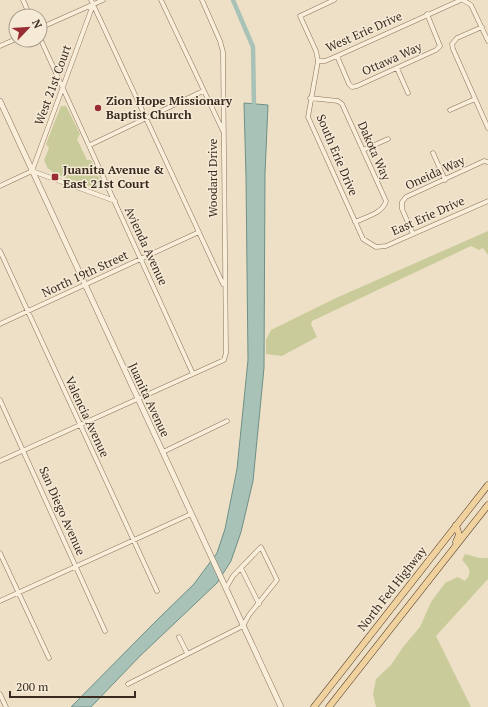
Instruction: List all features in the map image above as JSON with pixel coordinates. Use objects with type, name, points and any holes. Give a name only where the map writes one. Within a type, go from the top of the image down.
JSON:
[{"type":"main road","name":"North Fed Highway","points":[[314,707],[488,485]]},
{"type":"main road","name":"North Fed Highway","points":[[329,707],[488,505]]},
{"type":"main road","points":[[454,548],[459,535],[456,525]]},
{"type":"street","points":[[91,0],[224,287]]},
{"type":"street","points":[[48,25],[103,0]]},
{"type":"street","points":[[161,0],[223,131]]},
{"type":"street","name":"Woodard Drive","points":[[193,374],[224,360],[226,352],[224,287],[223,52],[220,41],[202,0]]},
{"type":"street","points":[[318,61],[316,51],[300,16],[334,0]]},
{"type":"street","points":[[464,1],[472,5],[488,41]]},
{"type":"street","name":"West Erie Drive","points":[[318,61],[325,61],[427,14],[464,1]]},
{"type":"street","name":"West 21st Court","points":[[32,171],[93,5]]},
{"type":"street","name":"Ottawa Way","points":[[337,56],[349,84],[352,87],[436,50],[440,46],[427,14]]},
{"type":"street","points":[[482,27],[457,38],[452,44],[488,128]]},
{"type":"street","name":"Avienda Avenue","points":[[45,48],[142,259],[193,374]]},
{"type":"street","name":"South Erie Drive","points":[[318,61],[310,98],[308,117],[355,222],[364,239],[376,247]]},
{"type":"street","points":[[397,68],[408,93]]},
{"type":"street","points":[[90,145],[203,91]]},
{"type":"street","name":"Dakota Way","points":[[310,98],[338,101],[342,104],[386,202],[385,207],[381,210],[355,222]]},
{"type":"street","points":[[450,110],[475,99]]},
{"type":"street","name":"Juanita Avenue","points":[[0,101],[281,707]]},
{"type":"street","points":[[363,150],[388,138]]},
{"type":"street","points":[[433,153],[445,180]]},
{"type":"street","name":"Oneida Way","points":[[413,234],[402,209],[402,202],[406,197],[484,162],[488,162]]},
{"type":"street","points":[[0,186],[32,171],[115,201]]},
{"type":"street","name":"East Erie Drive","points":[[376,247],[386,246],[488,201]]},
{"type":"street","name":"North 19th Street","points":[[0,324],[199,232]]},
{"type":"street","name":"Valencia Avenue","points":[[0,252],[132,540],[157,590]]},
{"type":"street","points":[[0,461],[193,374]]},
{"type":"street","name":"San Diego Avenue","points":[[0,400],[105,631]]},
{"type":"street","points":[[163,452],[227,421]]},
{"type":"street","points":[[0,601],[191,514]]},
{"type":"street","points":[[128,684],[243,626],[249,615],[260,604],[277,580],[261,547],[233,576],[226,588]]},
{"type":"street","points":[[0,552],[49,658]]},
{"type":"street","points":[[241,568],[260,604]]},
{"type":"street","points":[[179,637],[187,653]]},
{"type":"street","points":[[0,694],[6,707]]},
{"type":"green space","points":[[61,106],[66,106],[80,134],[77,139],[87,160],[91,160],[102,184],[99,190],[52,173],[51,170],[48,169],[44,160],[49,148],[46,144]]},
{"type":"green space","points":[[488,231],[488,255],[483,248],[479,250],[471,246],[312,321],[311,324],[317,337],[282,356],[266,354],[266,340],[271,330],[336,298]]},
{"type":"green space","points":[[465,554],[480,558],[488,558],[488,579],[436,636],[471,707],[376,707],[373,694],[376,679],[391,665],[403,647],[420,627],[431,602],[445,583],[458,577],[465,581],[469,575],[469,570],[467,565],[462,560]]},
{"type":"shaded area","points":[[244,103],[268,105],[265,173],[264,368],[253,481],[241,532],[231,561],[217,583],[140,656],[91,707],[71,707],[194,584],[217,553],[225,529],[237,469],[248,360]]},
{"type":"waterway","points":[[233,0],[253,47],[254,108]]},
{"type":"place","name":"Zion Hope Missionary Baptist Church","points":[[98,108]]},
{"type":"place","name":"Juanita Avenue & East 21st Court","points":[[55,177]]}]
